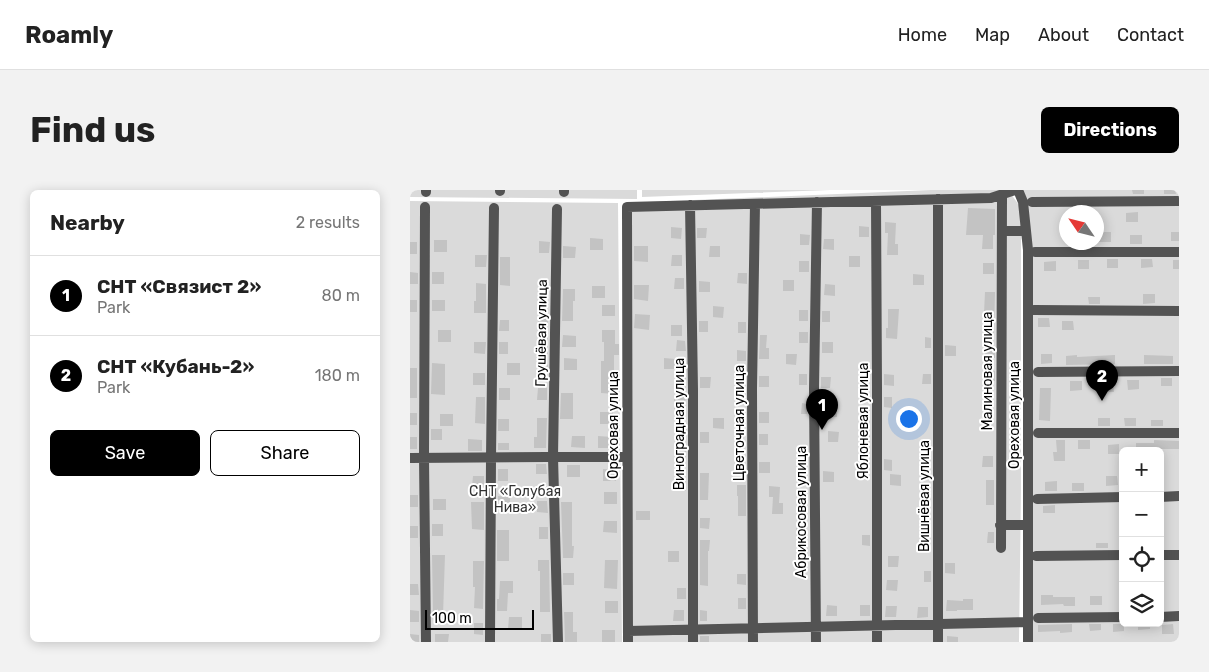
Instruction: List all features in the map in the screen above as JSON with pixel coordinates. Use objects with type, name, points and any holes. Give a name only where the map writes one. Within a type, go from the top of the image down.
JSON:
[{"type":"street","points":[[690,206],[991,198],[1016,190]]},
{"type":"street","name":"Ореховая улица","points":[[1016,190],[1023,202],[1028,250],[1028,642]]},
{"type":"street","name":"Малиновая улица","points":[[1001,548],[1002,194]]},
{"type":"street","name":"Вишнёвая улица","points":[[938,199],[938,642]]},
{"type":"street","name":"Яблоневая улица","points":[[876,201],[878,387],[877,642]]},
{"type":"street","points":[[1032,202],[1179,201]]},
{"type":"street","name":"Абрикосовая улица","points":[[816,642],[814,389],[817,202]]},
{"type":"street","name":"Цветочная улица","points":[[752,642],[752,389],[755,204]]},
{"type":"street","name":"Ореховая улица","points":[[628,642],[627,207],[690,206]]},
{"type":"street","name":"Виноградная улица","points":[[690,206],[693,390],[693,642]]},
{"type":"street","points":[[426,207],[424,458],[426,642]]},
{"type":"street","points":[[490,642],[494,208]]},
{"type":"street","name":"Грушёвая улица","points":[[557,209],[553,457],[558,642]]},
{"type":"street","points":[[1002,231],[1026,231]]},
{"type":"street","points":[[1036,252],[1179,252]]},
{"type":"street","points":[[1034,310],[1179,311]]},
{"type":"street","points":[[1038,372],[1179,371]]},
{"type":"street","points":[[1038,433],[1179,433]]},
{"type":"street","points":[[410,458],[627,457]]},
{"type":"street","points":[[1164,497],[1179,496]]},
{"type":"street","points":[[1037,499],[1119,498]]},
{"type":"street","points":[[1000,525],[1027,525]]},
{"type":"street","points":[[1036,556],[1119,555]]},
{"type":"street","points":[[1164,555],[1179,555]]},
{"type":"street","points":[[1164,616],[1179,616]]},
{"type":"street","points":[[1038,618],[1119,617]]},
{"type":"street","points":[[628,631],[1027,622]]},
{"type":"green space","points":[[410,190],[637,190],[637,199],[410,197]]},
{"type":"green space","points":[[642,190],[830,190],[642,197]]},
{"type":"green space","points":[[931,190],[1008,190],[1021,208],[1019,642],[623,642],[623,203]]},
{"type":"green space","points":[[1014,190],[1179,190],[1179,642],[1023,642],[1025,550],[1023,203]]},
{"type":"green space","name":"СНТ «Голубая Нива»","points":[[410,201],[618,203],[622,642],[410,642]]},
{"type":"building","points":[[1132,190],[1144,190],[1144,194],[1133,194]]},
{"type":"building","points":[[1164,190],[1175,190],[1176,194],[1164,194]]},
{"type":"building","points":[[968,208],[995,209],[993,249],[982,249],[983,235],[966,235]]},
{"type":"building","points":[[1138,212],[1138,222],[1126,222],[1126,213]]},
{"type":"building","points":[[885,222],[896,223],[895,244],[898,244],[898,255],[887,255],[888,233],[885,233]]},
{"type":"building","points":[[859,226],[869,227],[869,237],[859,237]]},
{"type":"building","points":[[671,227],[682,228],[681,239],[671,238]]},
{"type":"building","points":[[697,228],[707,228],[706,238],[697,238]]},
{"type":"building","points":[[1104,232],[1111,232],[1111,242],[1104,242]]},
{"type":"building","points":[[1171,232],[1179,232],[1179,241],[1171,241]]},
{"type":"building","points":[[800,234],[810,235],[809,245],[800,245]]},
{"type":"building","points":[[1130,235],[1142,235],[1142,244],[1130,244]]},
{"type":"building","points":[[590,238],[603,239],[603,250],[590,250]]},
{"type":"building","points":[[824,239],[834,239],[834,250],[823,249]]},
{"type":"building","points":[[434,240],[447,240],[447,252],[434,252]]},
{"type":"building","points":[[539,241],[550,242],[549,253],[539,253]]},
{"type":"building","points":[[410,242],[417,242],[417,254],[410,254]]},
{"type":"building","points":[[563,246],[576,247],[575,258],[563,258]]},
{"type":"building","points":[[634,246],[648,246],[648,262],[634,261]]},
{"type":"building","points":[[710,246],[720,246],[720,257],[709,257]]},
{"type":"building","points":[[475,255],[487,255],[486,267],[475,267]]},
{"type":"building","points":[[672,255],[682,255],[682,266],[671,266]]},
{"type":"building","points":[[849,256],[860,256],[860,267],[849,267]]},
{"type":"building","points":[[500,257],[510,257],[510,286],[500,285]]},
{"type":"building","points":[[1107,259],[1118,259],[1118,268],[1107,268]]},
{"type":"building","points":[[1141,259],[1152,259],[1153,267],[1141,268]]},
{"type":"building","points":[[1078,260],[1089,260],[1089,269],[1078,269]]},
{"type":"building","points":[[1173,260],[1179,260],[1179,269],[1173,269]]},
{"type":"building","points":[[799,261],[809,261],[809,272],[799,272]]},
{"type":"building","points":[[1056,261],[1056,271],[1044,271],[1044,262]]},
{"type":"building","points":[[983,263],[994,263],[994,274],[983,274]]},
{"type":"building","points":[[410,272],[418,273],[418,284],[410,284]]},
{"type":"building","points":[[432,272],[444,272],[444,284],[432,284]]},
{"type":"building","points":[[738,273],[747,273],[747,284],[737,283]]},
{"type":"building","points":[[913,274],[924,275],[924,285],[913,285]]},
{"type":"building","points":[[675,278],[684,278],[684,289],[674,289]]},
{"type":"building","points":[[540,279],[549,279],[549,290],[539,290]]},
{"type":"building","points":[[783,280],[794,280],[794,291],[783,291]]},
{"type":"building","points":[[699,281],[710,282],[710,292],[699,292]]},
{"type":"building","points":[[476,283],[486,284],[486,313],[474,313]]},
{"type":"building","points":[[825,284],[835,285],[835,296],[824,295]]},
{"type":"building","points":[[634,285],[649,285],[648,301],[634,299]]},
{"type":"building","points":[[592,286],[605,286],[605,298],[592,298]]},
{"type":"building","points":[[563,289],[575,289],[573,321],[562,321]]},
{"type":"building","points":[[985,292],[995,292],[994,335],[983,335]]},
{"type":"building","points":[[1143,294],[1155,294],[1155,303],[1143,304]]},
{"type":"building","points":[[1088,297],[1100,297],[1100,304],[1089,304]]},
{"type":"building","points":[[410,300],[417,300],[417,312],[410,312]]},
{"type":"building","points":[[432,300],[445,300],[445,311],[432,311]]},
{"type":"building","points":[[602,305],[615,305],[615,316],[602,316]]},
{"type":"building","points":[[713,306],[724,307],[723,318],[713,317]]},
{"type":"building","points":[[888,309],[899,309],[897,339],[886,338]]},
{"type":"building","points":[[799,310],[808,310],[808,321],[799,321]]},
{"type":"building","points":[[822,311],[830,311],[830,322],[822,322]]},
{"type":"building","points":[[635,314],[650,315],[649,330],[634,328]]},
{"type":"building","points":[[1038,318],[1049,318],[1050,327],[1038,327]]},
{"type":"building","points":[[538,319],[548,319],[548,370],[538,370]]},
{"type":"building","points":[[500,320],[509,320],[509,331],[499,331]]},
{"type":"building","points":[[699,321],[708,321],[708,332],[699,332]]},
{"type":"building","points":[[1062,321],[1073,321],[1074,330],[1062,330]]},
{"type":"building","points":[[738,322],[746,322],[746,333],[738,333]]},
{"type":"building","points":[[671,325],[682,325],[682,336],[671,336]]},
{"type":"building","points":[[438,330],[451,330],[451,342],[438,342]]},
{"type":"building","points":[[602,330],[615,330],[615,344],[619,344],[619,355],[614,355],[614,394],[601,393],[601,361],[604,361]]},
{"type":"building","points":[[799,332],[808,332],[808,343],[799,343]]},
{"type":"building","points":[[563,335],[576,336],[576,347],[562,347]]},
{"type":"building","points":[[760,335],[767,335],[766,348],[769,348],[769,359],[759,359]]},
{"type":"building","points":[[925,337],[931,338],[931,348],[925,348]]},
{"type":"building","points":[[677,340],[685,341],[686,351],[676,351]]},
{"type":"building","points":[[474,342],[486,342],[485,354],[474,353]]},
{"type":"building","points":[[499,342],[508,342],[508,354],[499,354]]},
{"type":"building","points":[[822,342],[833,342],[833,353],[822,353]]},
{"type":"building","points":[[945,345],[956,346],[956,356],[945,356]]},
{"type":"building","points":[[985,347],[995,347],[995,358],[985,358]]},
{"type":"building","points":[[737,350],[746,351],[746,361],[737,361]]},
{"type":"building","points":[[786,354],[797,354],[796,365],[786,364]]},
{"type":"building","points":[[1041,354],[1052,354],[1052,363],[1041,364]]},
{"type":"building","points":[[1077,355],[1077,357],[1115,355],[1115,364],[1066,365],[1066,356]]},
{"type":"building","points":[[1144,355],[1173,356],[1173,364],[1144,364]]},
{"type":"building","points":[[564,358],[577,359],[577,370],[564,370]]},
{"type":"building","points":[[664,358],[675,359],[675,369],[664,369]]},
{"type":"building","points":[[432,363],[445,364],[445,395],[431,394]]},
{"type":"building","points":[[507,363],[520,363],[520,375],[507,375]]},
{"type":"building","points":[[410,368],[417,368],[417,398],[410,398]]},
{"type":"building","points":[[860,369],[870,370],[870,380],[860,380]]},
{"type":"building","points":[[986,370],[995,371],[995,381],[986,381]]},
{"type":"building","points":[[473,373],[485,373],[485,385],[473,385]]},
{"type":"building","points":[[799,374],[807,374],[807,385],[799,385]]},
{"type":"building","points":[[884,374],[894,375],[894,386],[884,385]]},
{"type":"building","points":[[923,374],[931,374],[931,384],[922,384]]},
{"type":"building","points":[[759,376],[769,376],[769,387],[759,387]]},
{"type":"building","points":[[677,377],[686,377],[685,410],[674,409]]},
{"type":"building","points":[[700,377],[711,377],[710,388],[700,388]]},
{"type":"building","points":[[821,377],[831,377],[830,388],[821,388]]},
{"type":"building","points":[[1161,378],[1172,378],[1172,386],[1161,386]]},
{"type":"building","points":[[1127,380],[1139,380],[1139,389],[1128,390]]},
{"type":"building","points":[[1070,381],[1082,381],[1082,390],[1070,391]]},
{"type":"building","points":[[1102,383],[1113,383],[1114,392],[1102,392]]},
{"type":"building","points":[[499,388],[510,388],[510,400],[499,400]]},
{"type":"building","points":[[538,388],[547,388],[547,400],[537,400]]},
{"type":"building","points":[[1040,388],[1051,388],[1050,421],[1039,420]]},
{"type":"building","points":[[561,393],[573,393],[573,419],[560,419]]},
{"type":"building","points":[[476,397],[485,397],[485,424],[475,423]]},
{"type":"building","points":[[884,397],[892,397],[892,408],[884,407]]},
{"type":"building","points":[[802,403],[807,404],[807,414],[801,414]]},
{"type":"building","points":[[826,406],[837,406],[837,417],[826,417]]},
{"type":"building","points":[[862,407],[870,408],[870,449],[863,449],[864,418],[862,418]]},
{"type":"building","points":[[600,412],[613,412],[613,424],[600,424]]},
{"type":"building","points":[[759,412],[769,412],[769,423],[759,423]]},
{"type":"building","points":[[410,413],[417,413],[417,425],[410,425]]},
{"type":"building","points":[[440,414],[453,414],[453,426],[440,426]]},
{"type":"building","points":[[537,418],[547,418],[546,448],[534,448],[534,437],[537,437]]},
{"type":"building","points":[[713,418],[724,418],[724,429],[713,428]]},
{"type":"building","points":[[1098,418],[1110,418],[1110,426],[1098,426]]},
{"type":"building","points":[[1124,418],[1136,418],[1136,426],[1125,426]]},
{"type":"building","points":[[498,419],[509,419],[509,431],[498,431]]},
{"type":"building","points":[[1151,420],[1163,420],[1163,426],[1151,426]]},
{"type":"building","points":[[738,423],[745,423],[745,434],[738,434]]},
{"type":"building","points":[[431,429],[442,429],[442,440],[431,440]]},
{"type":"building","points":[[828,431],[839,432],[838,442],[828,442]]},
{"type":"building","points":[[700,432],[709,432],[709,443],[700,443]]},
{"type":"building","points":[[759,434],[768,434],[768,445],[759,445]]},
{"type":"building","points":[[572,436],[585,436],[585,448],[571,447]]},
{"type":"building","points":[[598,436],[612,437],[612,448],[598,448]]},
{"type":"building","points":[[410,437],[417,437],[417,449],[410,449]]},
{"type":"building","points":[[468,439],[482,440],[482,451],[468,451]]},
{"type":"building","points":[[1056,440],[1065,440],[1065,461],[1054,461],[1053,452],[1057,452]]},
{"type":"building","points":[[1078,440],[1090,440],[1090,449],[1078,449]]},
{"type":"building","points":[[1154,440],[1179,441],[1179,449],[1136,447],[1136,443],[1154,443]]},
{"type":"building","points":[[498,443],[509,443],[509,450],[498,450]]},
{"type":"building","points":[[1119,444],[1119,454],[1108,454],[1108,445]]},
{"type":"building","points":[[678,450],[686,450],[686,461],[677,461]]},
{"type":"building","points":[[798,452],[808,452],[808,463],[797,462]]},
{"type":"building","points":[[983,456],[993,456],[993,467],[982,467]]},
{"type":"building","points":[[862,459],[870,459],[870,469],[862,469]]},
{"type":"building","points":[[884,459],[892,460],[892,471],[884,470]]},
{"type":"building","points":[[735,462],[745,462],[745,473],[735,473]]},
{"type":"building","points":[[759,462],[770,462],[770,473],[759,473]]},
{"type":"building","points":[[536,464],[546,464],[547,474],[536,474]]},
{"type":"building","points":[[567,465],[580,465],[580,477],[567,477]]},
{"type":"building","points":[[498,469],[508,469],[508,481],[498,481]]},
{"type":"building","points":[[603,469],[617,470],[616,481],[603,481]]},
{"type":"building","points":[[823,471],[834,472],[834,482],[823,482]]},
{"type":"building","points":[[700,473],[709,473],[708,500],[700,500]]},
{"type":"building","points":[[890,474],[901,475],[901,486],[890,485]]},
{"type":"building","points":[[473,476],[484,476],[484,487],[472,487]]},
{"type":"building","points":[[1106,476],[1117,476],[1118,485],[1106,486]]},
{"type":"building","points":[[676,480],[686,480],[686,491],[676,491]]},
{"type":"building","points":[[986,480],[994,480],[994,505],[986,505]]},
{"type":"building","points":[[1057,481],[1057,491],[1045,491],[1045,482]]},
{"type":"building","points":[[1072,483],[1084,483],[1084,491],[1072,491]]},
{"type":"building","points":[[737,485],[746,485],[746,516],[738,516]]},
{"type":"building","points":[[769,486],[780,487],[779,503],[783,503],[783,514],[772,514],[773,497],[769,497]]},
{"type":"building","points":[[604,492],[617,492],[617,504],[604,504]]},
{"type":"building","points":[[410,495],[418,495],[418,507],[410,507]]},
{"type":"building","points":[[498,496],[510,497],[510,508],[498,508]]},
{"type":"building","points":[[433,499],[446,499],[446,510],[433,510]]},
{"type":"building","points":[[537,501],[547,501],[548,513],[537,512]]},
{"type":"building","points":[[471,502],[484,502],[484,530],[472,529]]},
{"type":"building","points":[[561,502],[572,502],[573,558],[563,558]]},
{"type":"building","points":[[1055,505],[1055,513],[1043,513],[1043,506]]},
{"type":"building","points":[[636,511],[650,511],[650,520],[636,520]]},
{"type":"building","points":[[700,518],[710,518],[709,529],[700,528]]},
{"type":"building","points":[[604,521],[617,521],[617,533],[603,532]]},
{"type":"building","points":[[432,524],[443,524],[443,536],[432,536]]},
{"type":"building","points":[[410,526],[418,526],[418,538],[410,538]]},
{"type":"building","points":[[539,527],[548,527],[548,539],[539,539]]},
{"type":"building","points":[[796,528],[807,528],[808,558],[797,558],[798,538],[796,538]]},
{"type":"building","points":[[497,530],[509,530],[509,561],[497,561]]},
{"type":"building","points":[[988,532],[994,532],[994,543],[987,543]]},
{"type":"building","points":[[862,535],[870,535],[870,546],[862,545]]},
{"type":"building","points":[[700,540],[710,540],[708,551],[708,586],[700,585]]},
{"type":"building","points":[[1096,543],[1108,543],[1108,548],[1096,548]]},
{"type":"building","points":[[668,551],[679,551],[679,562],[668,562]]},
{"type":"building","points":[[432,555],[445,555],[443,616],[433,616]]},
{"type":"building","points":[[888,556],[899,556],[898,567],[888,567]]},
{"type":"building","points":[[538,560],[549,560],[550,612],[540,612],[540,571],[538,571]]},
{"type":"building","points":[[605,560],[618,560],[617,589],[604,588]]},
{"type":"building","points":[[473,561],[484,561],[483,609],[474,608]]},
{"type":"building","points":[[945,563],[955,563],[955,574],[945,573]]},
{"type":"building","points":[[924,571],[931,571],[931,582],[924,582]]},
{"type":"building","points":[[563,573],[574,573],[574,585],[563,585]]},
{"type":"building","points":[[737,574],[746,574],[746,585],[737,584]]},
{"type":"building","points":[[887,580],[898,580],[897,591],[886,590]]},
{"type":"building","points":[[500,581],[513,581],[513,593],[508,593],[507,611],[497,611]]},
{"type":"building","points":[[410,584],[418,584],[419,595],[410,595]]},
{"type":"building","points":[[677,588],[686,588],[686,599],[677,599]]},
{"type":"building","points":[[1041,595],[1075,597],[1075,606],[1064,606],[1063,604],[1041,605]]},
{"type":"building","points":[[1090,596],[1102,596],[1102,605],[1090,605]]},
{"type":"building","points":[[738,598],[746,598],[746,609],[738,609]]},
{"type":"building","points":[[963,599],[973,599],[973,610],[946,611],[947,600],[963,601]]},
{"type":"building","points":[[605,601],[618,601],[618,613],[605,613]]},
{"type":"building","points":[[827,605],[837,606],[837,616],[826,616]]},
{"type":"building","points":[[860,605],[870,605],[870,616],[860,616]]},
{"type":"building","points":[[886,606],[897,606],[896,617],[885,617]]},
{"type":"building","points":[[918,607],[928,607],[928,617],[917,618]]},
{"type":"building","points":[[410,610],[419,611],[419,622],[410,622]]},
{"type":"building","points":[[674,610],[684,610],[684,621],[673,621]]},
{"type":"building","points":[[700,610],[707,611],[707,621],[700,621]]},
{"type":"building","points":[[564,612],[573,612],[573,632],[577,632],[577,642],[565,642]]},
{"type":"building","points":[[509,617],[522,617],[522,629],[508,629]]},
{"type":"building","points":[[474,623],[483,623],[483,635],[474,634]]},
{"type":"building","points":[[1072,624],[1072,632],[1038,632],[1038,625]]},
{"type":"building","points":[[1089,624],[1101,624],[1101,630],[1090,631]]},
{"type":"building","points":[[1113,624],[1119,624],[1119,627],[1124,627],[1124,631],[1113,632]]},
{"type":"building","points":[[1173,624],[1174,634],[1162,634],[1164,625]]},
{"type":"building","points":[[1138,627],[1150,627],[1150,629],[1138,630]]},
{"type":"building","points":[[602,630],[615,630],[615,642],[602,642]]},
{"type":"building","points":[[410,634],[419,635],[419,642],[410,642]]},
{"type":"building","points":[[435,634],[449,634],[448,642],[435,642]]},
{"type":"building","points":[[541,634],[551,634],[551,642],[541,642]]},
{"type":"building","points":[[700,636],[709,636],[709,642],[700,642]]},
{"type":"building","points":[[947,636],[958,637],[958,642],[947,642]]},
{"type":"place","name":"СНТ «Кубань-2»","points":[[1102,401]]},
{"type":"place","name":"СНТ «Связист 2»","points":[[822,430]]}]
